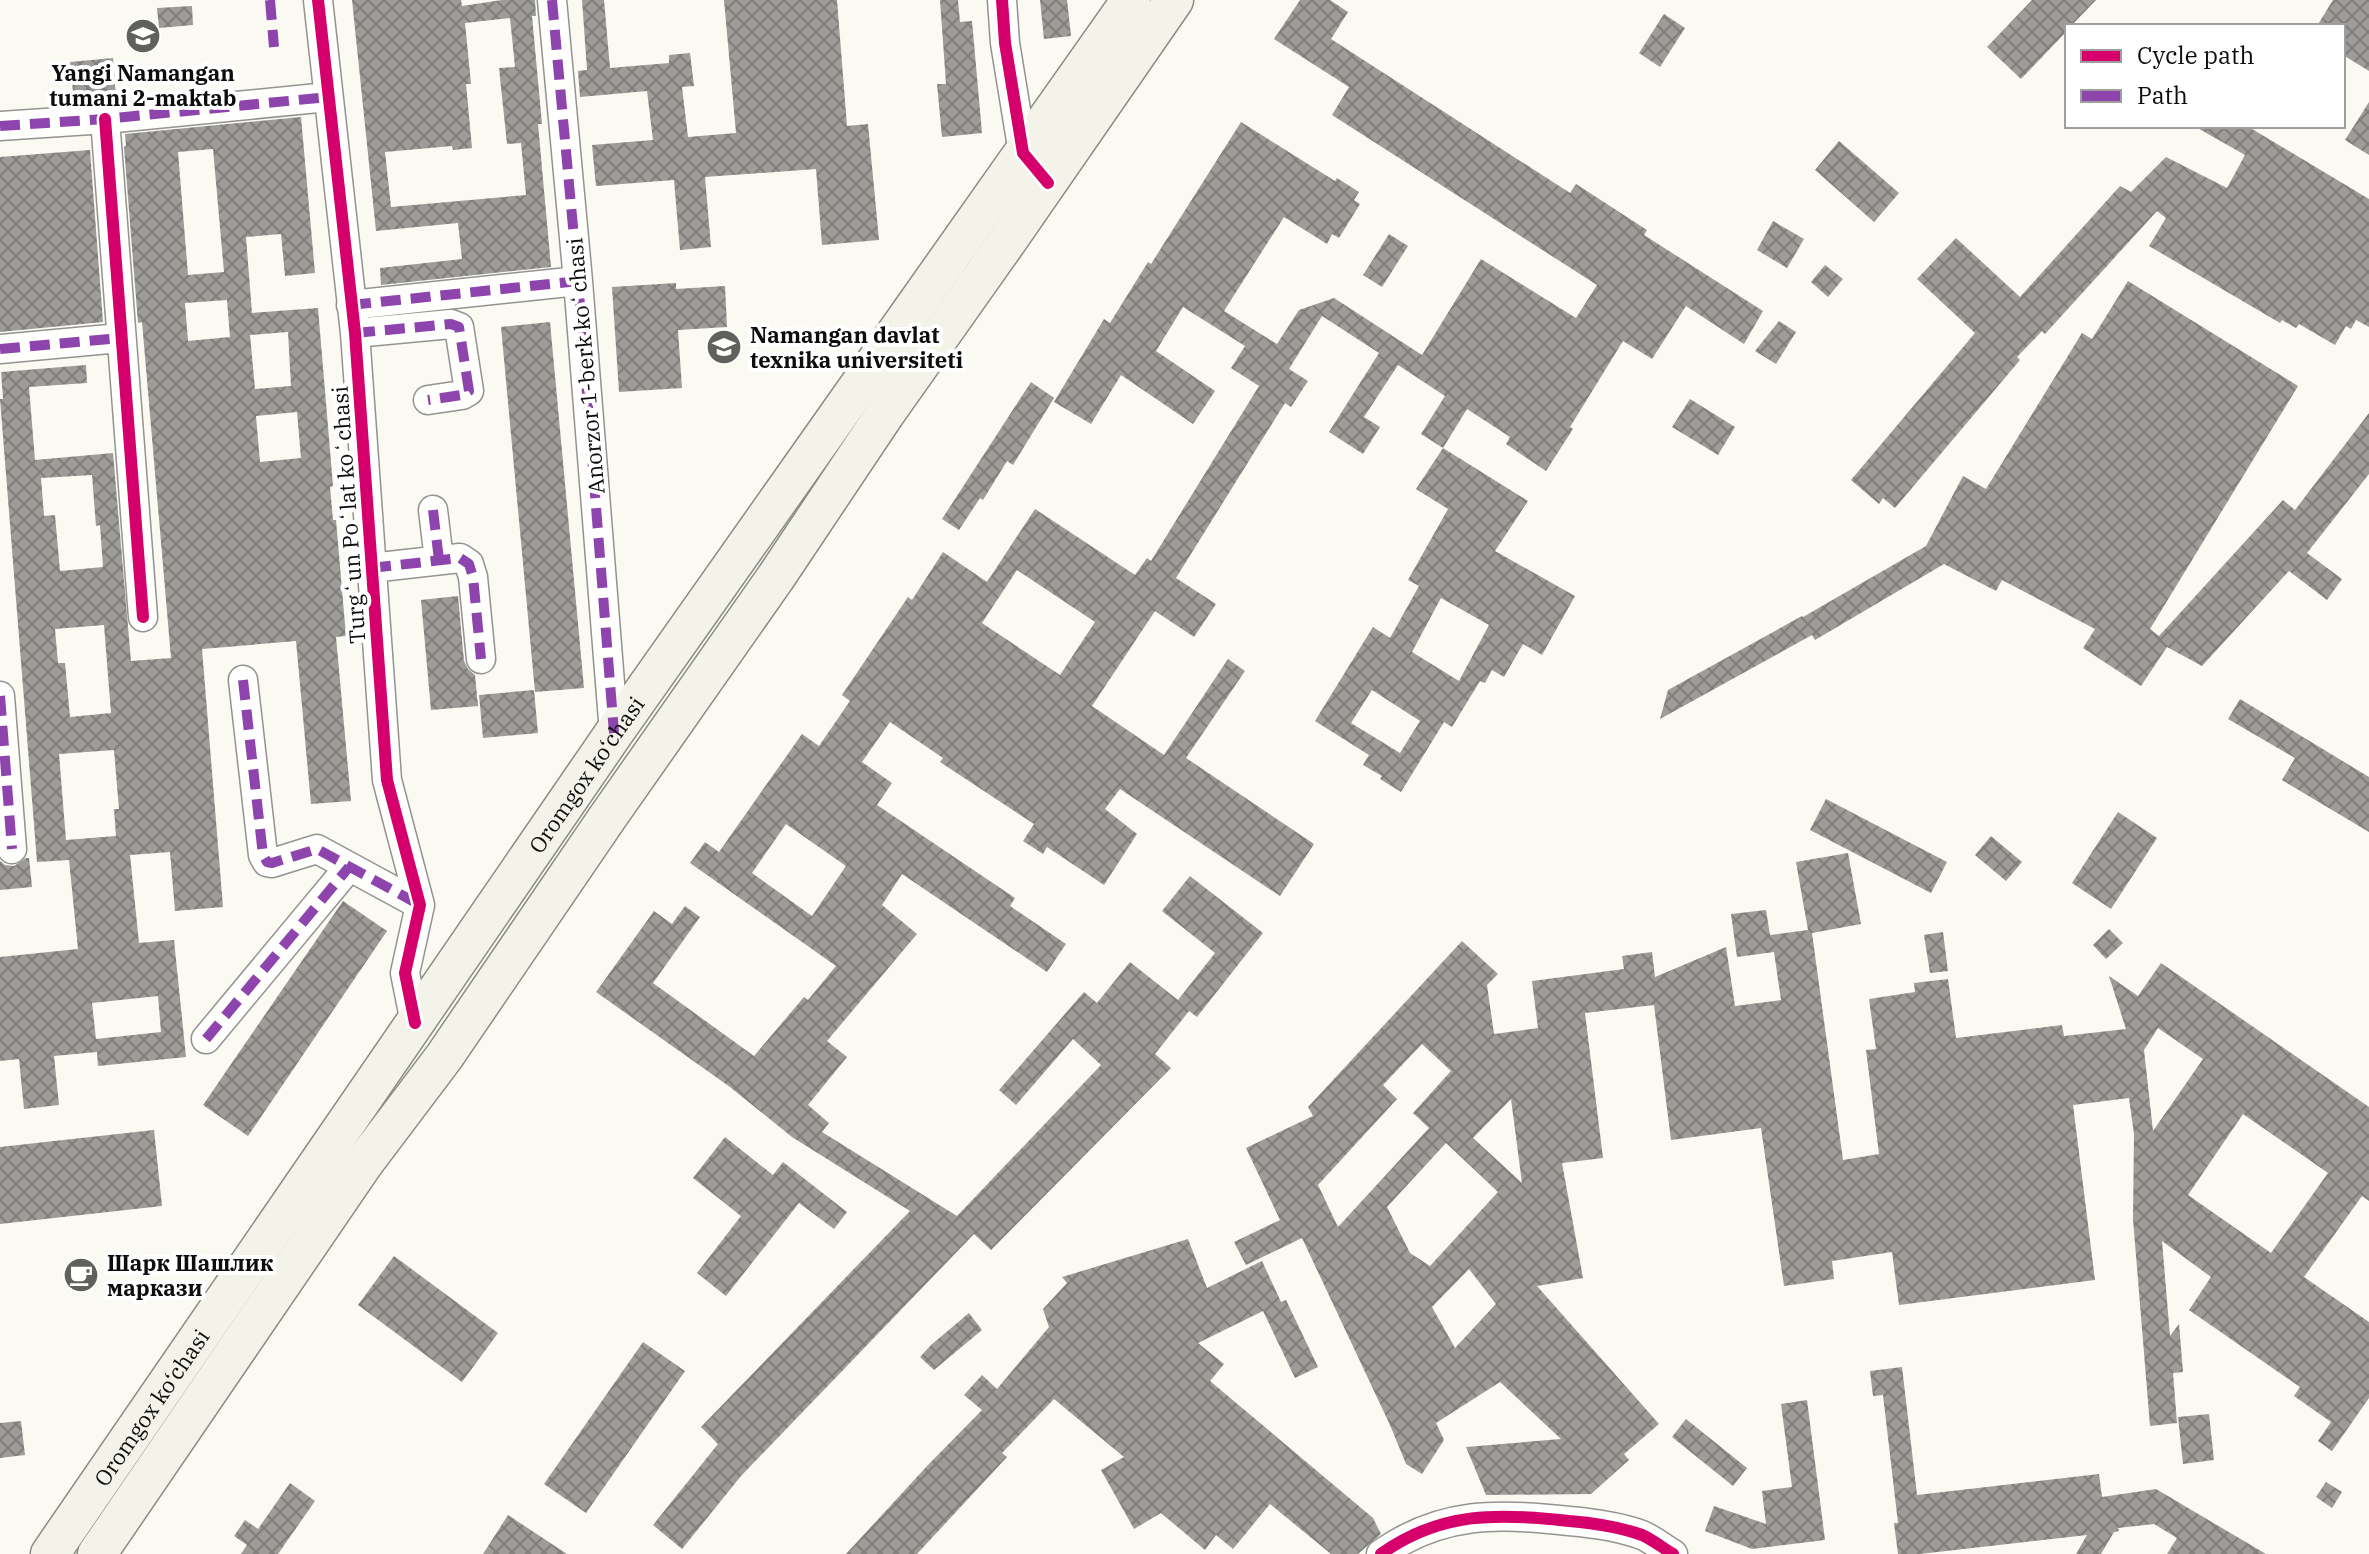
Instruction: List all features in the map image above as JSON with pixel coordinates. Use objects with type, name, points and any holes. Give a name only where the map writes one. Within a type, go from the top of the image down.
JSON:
[{"type":"main road","name":"Oromgox ko‘chasi","points":[[50,1554],[614,733],[1131,0]]},
{"type":"main road","name":"Oromgox ko‘chasi","points":[[97,1554],[364,1163],[444,1057],[885,414],[1174,0]]},
{"type":"street","name":"Turgʻun Poʻlat koʻchasi","points":[[318,0],[353,319],[387,780],[420,905],[405,973],[415,1023]]},
{"type":"street","name":"Anorzor 1-berk koʻchasi","points":[[552,0],[614,733]]},
{"type":"street","points":[[1002,0],[1005,43],[1023,153],[1048,183]]},
{"type":"street","points":[[0,126],[328,97]]},
{"type":"street","points":[[105,119],[143,617]]},
{"type":"street","points":[[353,319],[578,281]]},
{"type":"street","points":[[353,319],[459,327],[469,391],[462,395],[428,400]]},
{"type":"street","points":[[0,349],[120,338]]},
{"type":"street","points":[[433,510],[439,560]]},
{"type":"street","points":[[371,568],[460,558],[469,564],[481,659]]},
{"type":"street","points":[[243,680],[263,855],[267,862],[317,849],[420,905]]},
{"type":"street","points":[[0,696],[12,849]]},
{"type":"street","points":[[206,1039],[349,867]]},
{"type":"street","points":[[1381,1554],[1429,1527],[1485,1515],[1531,1516],[1590,1523],[1641,1535],[1673,1554]]},
{"type":"building","points":[[352,0],[461,0],[462,6],[502,0],[535,0],[536,16],[532,16],[542,124],[538,124],[551,267],[381,285],[380,268],[462,259],[458,223],[376,231]],"holes":[[[510,18],[515,67],[499,68],[507,144],[521,143],[526,195],[391,207],[385,152],[452,146],[453,150],[472,148],[466,84],[471,84],[465,23]]]},
{"type":"building","points":[[582,0],[604,0],[610,68],[669,63],[669,55],[690,53],[694,86],[682,87],[688,137],[736,133],[724,0],[837,0],[847,126],[868,124],[879,240],[822,245],[816,169],[705,177],[711,247],[680,250],[674,180],[596,186],[592,145],[653,140],[647,91],[580,97],[578,71],[587,70]]},
{"type":"building","points":[[940,0],[958,0],[960,22],[972,21],[982,133],[942,137],[937,84],[946,84]]},
{"type":"building","points":[[1040,0],[1067,0],[1071,36],[1044,39]]},
{"type":"building","points":[[1300,0],[1330,0],[1348,12],[1331,39],[1570,193],[1576,184],[1647,230],[1644,235],[1763,311],[1744,344],[1686,306],[1652,359],[1623,341],[1546,471],[1506,444],[1510,437],[1467,409],[1443,448],[1421,434],[1445,396],[1398,365],[1364,417],[1380,427],[1363,454],[1329,432],[1379,353],[1322,316],[1289,369],[1308,381],[1291,407],[1285,403],[1176,578],[1216,604],[1194,637],[1155,611],[1092,706],[1164,755],[1228,659],[1245,671],[1186,758],[1314,844],[1280,896],[1120,789],[1105,809],[1137,834],[1104,885],[1047,847],[1043,854],[1023,841],[1034,824],[940,762],[943,758],[890,722],[862,762],[892,783],[877,805],[1015,898],[1010,906],[1066,944],[1047,972],[902,874],[882,905],[917,934],[827,1041],[847,1057],[808,1105],[829,1123],[822,1132],[957,1216],[1101,1065],[1073,1039],[1016,1105],[999,1090],[1084,992],[1097,1003],[1130,962],[1178,1000],[1215,953],[1162,911],[1190,876],[1263,933],[1197,1017],[1189,1011],[1155,1054],[1171,1068],[991,1250],[974,1234],[741,1476],[682,1549],[653,1525],[718,1444],[701,1427],[910,1211],[792,1137],[730,1087],[596,992],[654,911],[672,924],[685,906],[700,917],[653,983],[754,1056],[804,997],[808,1000],[836,966],[690,863],[705,842],[719,852],[802,734],[819,746],[850,701],[842,695],[908,597],[912,600],[943,552],[987,582],[1035,509],[1135,575],[1147,558],[1151,561],[1259,386],[1231,368],[1245,346],[1183,307],[1156,351],[1215,391],[1193,424],[1121,375],[1091,424],[1054,402],[1104,319],[1110,323],[1241,122],[1335,181],[1337,178],[1359,192],[1354,200],[1360,204],[1339,238],[1332,234],[1327,244],[1284,217],[1224,311],[1277,344],[1299,310],[1334,298],[1422,355],[1481,259],[1576,318],[1597,285],[1332,115],[1349,87],[1274,39]],"holes":[[[1017,570],[1095,622],[1060,675],[982,623]],[[786,824],[846,866],[812,916],[752,873]]]},
{"type":"building","points":[[2032,0],[2096,0],[2073,24],[2065,24],[2065,33],[2021,79],[1987,47]]},
{"type":"building","points":[[2333,0],[2369,0],[2369,71],[2345,56],[2345,24],[2318,24]]},
{"type":"building","points":[[192,6],[193,25],[159,28],[157,8]]},
{"type":"building","points":[[1664,14],[1685,28],[1660,67],[1639,53]]},
{"type":"building","points":[[113,58],[116,98],[74,102],[70,62]]},
{"type":"building","points":[[2369,102],[2369,155],[2345,140]]},
{"type":"building","points":[[301,117],[315,273],[285,276],[281,234],[246,237],[252,313],[318,308],[333,486],[330,487],[333,520],[336,520],[346,636],[336,637],[351,801],[311,804],[296,641],[202,649],[223,907],[175,911],[170,852],[130,855],[139,943],[174,940],[186,1057],[98,1066],[97,1052],[54,1056],[59,1105],[24,1109],[19,1059],[0,1061],[0,957],[78,949],[69,860],[37,862],[0,399],[3,399],[1,372],[86,365],[87,383],[29,387],[35,460],[113,453],[131,661],[171,658],[142,322],[138,323],[125,134]],"holes":[[[213,149],[224,272],[188,275],[178,152]],[[227,300],[230,337],[188,341],[185,303]],[[288,332],[291,386],[255,389],[250,335]],[[297,412],[301,458],[260,462],[256,416]],[[92,475],[103,567],[60,571],[55,515],[44,516],[41,478]],[[104,625],[111,713],[70,717],[65,663],[58,663],[55,629]],[[114,750],[119,809],[114,809],[116,836],[66,840],[59,754]],[[158,996],[161,1032],[96,1039],[92,1003]]]},
{"type":"building","points":[[2198,128],[2250,128],[2369,199],[2369,327],[2356,320],[2351,329],[2346,326],[2335,345],[2299,324],[2296,328],[2282,320],[2280,323],[2149,246],[2166,218],[2157,211],[2045,334],[2042,331],[2017,357],[2020,360],[1895,508],[1883,498],[1879,504],[1851,480],[1975,333],[1917,279],[1956,238],[2020,297],[2120,186],[2131,192],[2166,157],[2227,188],[2245,155]]},
{"type":"building","points":[[1839,141],[1899,193],[1874,222],[1815,170]]},
{"type":"building","points":[[90,150],[103,322],[0,332],[0,157]]},
{"type":"building","points":[[1773,221],[1804,239],[1787,268],[1757,250]]},
{"type":"building","points":[[1389,234],[1408,246],[1382,287],[1363,275]]},
{"type":"building","points":[[1825,265],[1843,279],[1828,297],[1811,282]]},
{"type":"building","points":[[2128,281],[2298,386],[2150,629],[2159,636],[2283,500],[2295,510],[2369,413],[2369,474],[2307,553],[2342,579],[2327,600],[2289,571],[2202,666],[2167,647],[2141,686],[2083,648],[2095,629],[2002,580],[1996,591],[1944,564],[1815,640],[1812,635],[1660,719],[1668,690],[1926,546],[1963,476],[1986,489],[2082,333],[2092,339]]},
{"type":"building","points":[[676,283],[676,289],[725,286],[727,327],[678,330],[682,388],[619,392],[612,287]]},
{"type":"building","points":[[1779,321],[1796,332],[1776,364],[1755,351]]},
{"type":"building","points":[[550,322],[584,688],[535,692],[501,327]]},
{"type":"building","points":[[1031,382],[1054,398],[1013,465],[1007,461],[983,500],[980,498],[959,530],[942,519]]},
{"type":"building","points":[[1690,399],[1735,427],[1718,455],[1672,427]]},
{"type":"building","points":[[1443,448],[1528,501],[1495,551],[1575,596],[1542,655],[1523,644],[1504,677],[1492,670],[1485,683],[1480,681],[1452,727],[1444,722],[1401,792],[1363,765],[1369,755],[1315,721],[1373,627],[1390,638],[1419,586],[1408,580],[1448,509],[1416,489]],"holes":[[[1441,598],[1489,625],[1459,681],[1412,652]],[[1372,690],[1420,721],[1400,753],[1351,723]]]},
{"type":"building","points":[[458,596],[464,661],[475,675],[478,706],[431,710],[421,600]]},
{"type":"building","points":[[534,690],[538,733],[483,738],[479,695]]},
{"type":"building","points":[[2240,699],[2369,777],[2369,832],[2282,780],[2295,758],[2228,719]]},
{"type":"building","points":[[1826,799],[1947,862],[1931,893],[1810,830]]},
{"type":"building","points":[[2118,812],[2157,838],[2111,909],[2072,883]]},
{"type":"building","points":[[1991,836],[2022,862],[2006,881],[1975,855]]},
{"type":"building","points":[[1848,853],[1861,924],[1812,933],[1843,1160],[1879,1154],[1866,1050],[1876,1049],[1869,999],[1915,992],[1914,983],[1948,979],[1956,1038],[2062,1025],[2064,1036],[2126,1029],[2109,976],[2138,996],[2161,963],[2369,1107],[2369,1201],[2362,1196],[2304,1277],[2369,1322],[2369,1398],[2332,1451],[2318,1441],[2331,1422],[2294,1396],[2300,1387],[2189,1310],[2211,1277],[2162,1241],[2170,1336],[2179,1324],[2183,1372],[2173,1373],[2177,1423],[2150,1426],[2133,1219],[2134,1134],[2129,1098],[2073,1105],[2095,1280],[1899,1305],[1892,1252],[1832,1261],[1834,1279],[1784,1286],[1761,1128],[1671,1140],[1654,1005],[1585,1013],[1603,1158],[1562,1163],[1583,1278],[1537,1286],[1659,1424],[1624,1454],[1629,1460],[1591,1494],[1486,1495],[1466,1447],[1561,1439],[1500,1382],[1436,1423],[1444,1440],[1422,1474],[1406,1464],[1302,1238],[1246,1265],[1234,1242],[1280,1220],[1246,1148],[1313,1116],[1308,1107],[1462,941],[1498,974],[1487,985],[1494,1034],[1538,1028],[1532,981],[1624,969],[1622,956],[1652,952],[1655,977],[1726,947],[1735,1006],[1781,1000],[1774,952],[1737,957],[1731,914],[1766,910],[1770,935],[1808,930],[1796,862]],"holes":[[[2158,1028],[2203,1059],[2153,1131],[2144,1050]],[[1422,1044],[1451,1071],[1413,1113],[1429,1128],[1338,1227],[1318,1185],[1397,1099],[1383,1085]],[[1511,1099],[1522,1183],[1473,1138]],[[2243,1114],[2328,1173],[2271,1253],[2188,1195]],[[1446,1143],[1498,1192],[1430,1266],[1410,1253],[1387,1207]],[[1469,1269],[1496,1304],[1455,1348],[1432,1307]]]},
{"type":"building","points":[[29,858],[32,887],[0,890],[0,861],[14,866]]},
{"type":"building","points":[[343,901],[387,931],[248,1136],[203,1105]]},
{"type":"building","points":[[2109,929],[2123,943],[2106,959],[2093,945]]},
{"type":"building","points":[[1943,932],[1948,971],[1930,973],[1924,935]]},
{"type":"building","points":[[154,1130],[162,1206],[0,1224],[0,1147]]},
{"type":"building","points":[[725,1137],[773,1175],[783,1162],[847,1212],[834,1229],[799,1203],[726,1296],[697,1273],[741,1216],[693,1178]]},
{"type":"building","points":[[1188,1239],[1207,1288],[1262,1261],[1281,1302],[1286,1300],[1318,1367],[1295,1378],[1263,1311],[1198,1343],[1224,1364],[1210,1381],[1373,1518],[1381,1534],[1358,1554],[1331,1554],[1270,1504],[1233,1549],[1216,1535],[1205,1550],[1161,1513],[1134,1529],[1101,1470],[1124,1457],[1054,1399],[1002,1453],[1007,1457],[917,1554],[846,1554],[982,1410],[964,1395],[982,1375],[997,1389],[1049,1327],[1043,1309],[1067,1283],[1062,1277]]},
{"type":"building","points":[[394,1256],[498,1333],[462,1382],[358,1305]]},
{"type":"building","points":[[969,1313],[982,1330],[934,1370],[920,1357]]},
{"type":"building","points":[[643,1342],[685,1371],[586,1513],[544,1484]]},
{"type":"building","points":[[1902,1367],[1917,1495],[2099,1474],[2102,1497],[2156,1489],[2266,1554],[2167,1554],[2177,1538],[2154,1524],[2118,1528],[2119,1531],[2114,1532],[2101,1554],[2076,1554],[2087,1535],[1898,1554],[1894,1523],[1898,1523],[1883,1395],[1873,1396],[1870,1371]]},
{"type":"building","points":[[1807,1400],[1825,1540],[1752,1549],[1705,1531],[1714,1506],[1766,1524],[1762,1491],[1792,1487],[1781,1404]]},
{"type":"building","points":[[2209,1414],[2214,1460],[2183,1464],[2178,1417]]},
{"type":"building","points":[[1686,1419],[1747,1468],[1733,1486],[1672,1437]]},
{"type":"building","points":[[21,1421],[25,1455],[0,1458],[0,1423]]},
{"type":"building","points":[[2326,1482],[2342,1492],[2332,1508],[2316,1497]]},
{"type":"building","points":[[290,1483],[315,1501],[278,1554],[241,1554],[247,1545],[234,1536],[245,1520],[258,1529]]},
{"type":"building","points":[[508,1515],[567,1554],[483,1554]]},
{"type":"marked path","points":[[270,0],[274,47]]},
{"type":"marked path","points":[[552,0],[614,733]]},
{"type":"marked path","points":[[0,126],[328,97]]},
{"type":"marked path","points":[[351,305],[578,281]]},
{"type":"marked path","points":[[355,333],[451,324],[459,327],[469,391],[462,395],[428,400]]},
{"type":"marked path","points":[[0,349],[120,338]]},
{"type":"marked path","points":[[433,510],[439,560]]},
{"type":"marked path","points":[[371,568],[460,558],[469,564],[481,659]]},
{"type":"marked path","points":[[243,680],[263,855],[267,862],[317,849],[420,905]]},
{"type":"marked path","points":[[0,696],[12,849]]},
{"type":"marked path","points":[[206,1039],[349,867]]},
{"type":"cycle path","points":[[318,0],[355,333],[387,780],[420,905],[405,973],[415,1023]]},
{"type":"cycle path","points":[[1002,0],[1005,43],[1023,153],[1048,183]]},
{"type":"cycle path","points":[[105,119],[143,617]]},
{"type":"cycle path","points":[[1381,1554],[1426,1530],[1472,1518],[1495,1517],[1544,1518],[1616,1528],[1642,1535],[1673,1554]]},
{"type":"place","name":"Yangi Namangan tumani 2-maktab","points":[[143,36]]},
{"type":"place","name":"Namangan davlat texnika universiteti","points":[[724,347]]},
{"type":"place","name":"Шарк Шашлик маркази","points":[[81,1275]]}]
